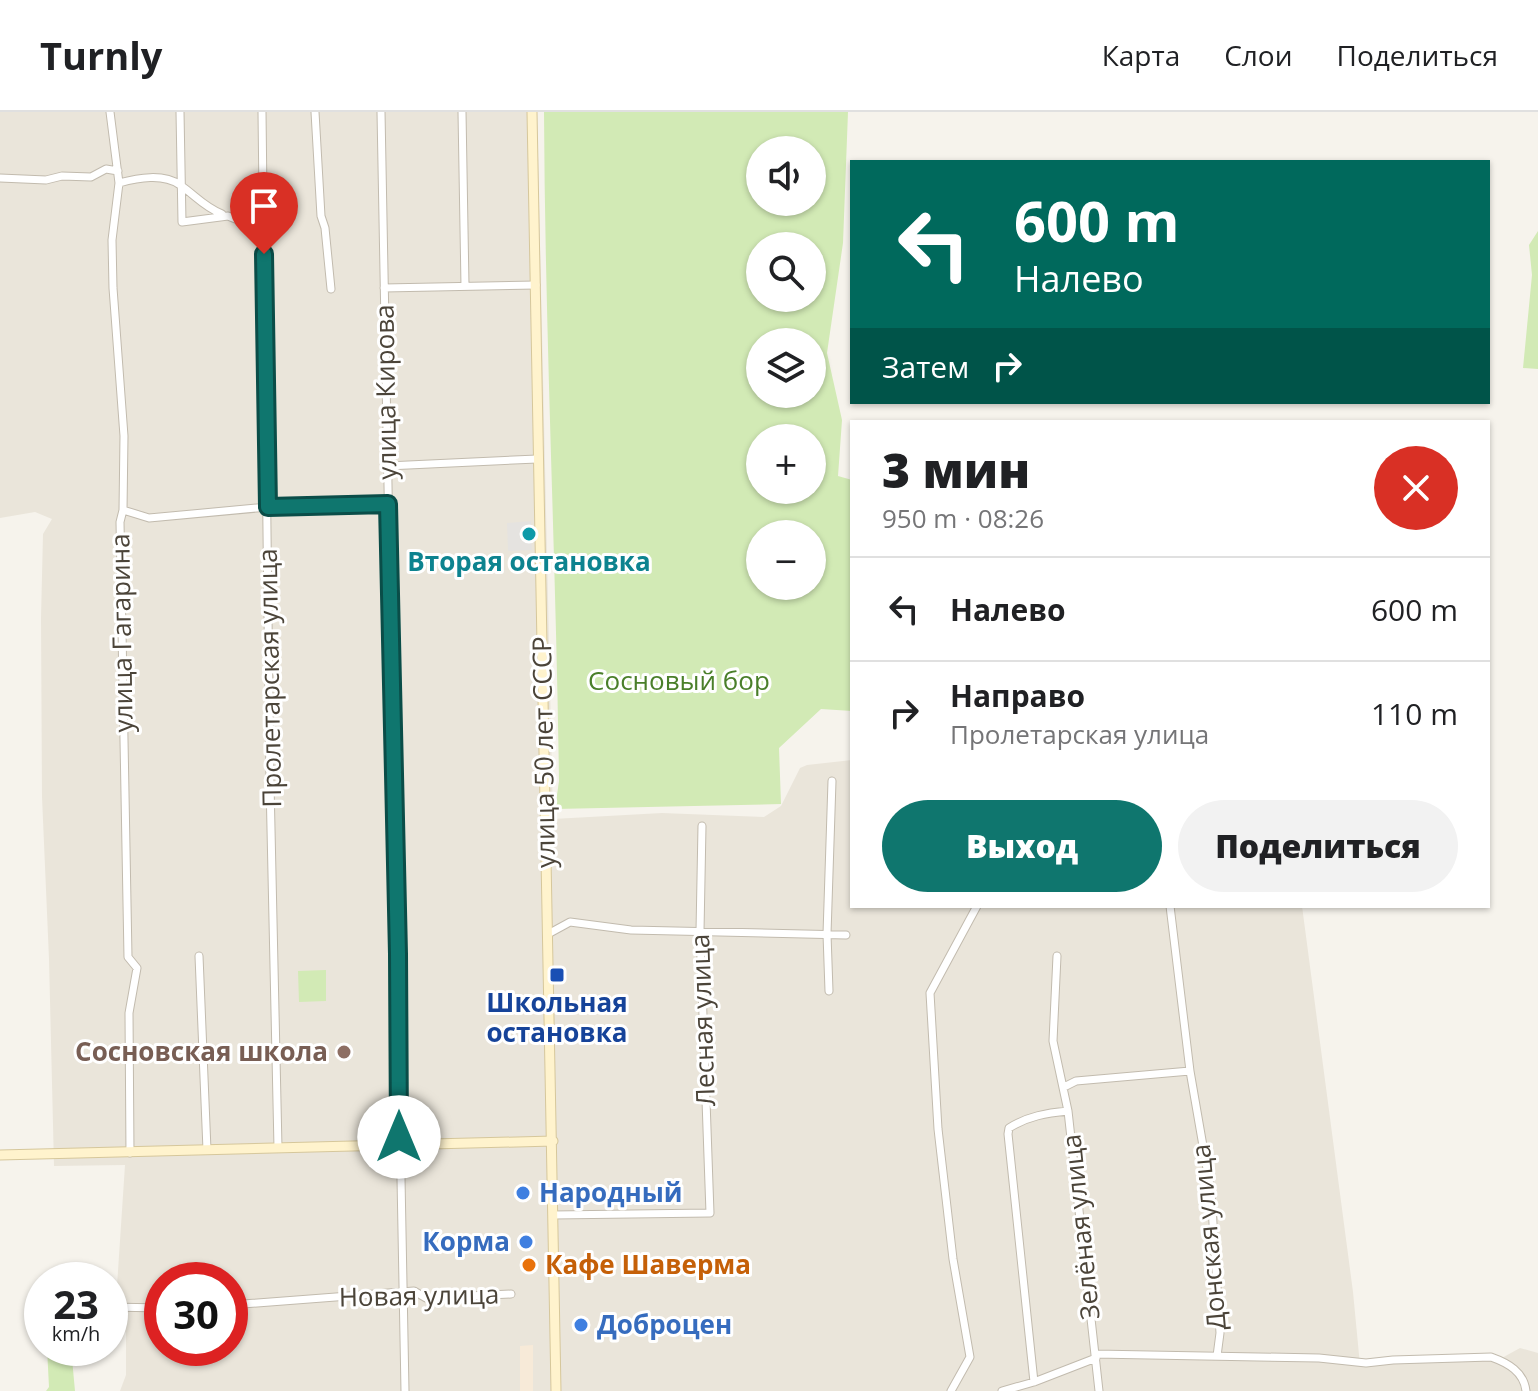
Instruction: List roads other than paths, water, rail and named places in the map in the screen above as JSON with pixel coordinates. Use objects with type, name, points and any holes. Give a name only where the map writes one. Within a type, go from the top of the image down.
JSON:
[{"type":"street","name":"улица Гагарина","points":[[110,112],[119,183],[112,240],[123,422],[123,510],[120,522],[128,957],[137,968],[129,1013],[130,1153]]},
{"type":"street","points":[[180,112],[182,222],[228,216]]},
{"type":"street","name":"Пролетарская улица","points":[[262,112],[278,1148]]},
{"type":"street","points":[[315,112],[321,216],[331,289]]},
{"type":"street","name":"улица Кирова","points":[[381,112],[405,1391]]},
{"type":"street","points":[[462,112],[465,286]]},
{"type":"street","name":"улица 50 лет СССР","points":[[532,112],[556,1391]]},
{"type":"street","points":[[0,178],[46,180],[62,176],[91,177],[106,169],[118,171]]},
{"type":"street","points":[[119,183],[167,178],[181,185],[208,209],[243,222],[264,223]]},
{"type":"street","points":[[384,288],[536,285]]},
{"type":"street","points":[[387,466],[537,459]]},
{"type":"street","points":[[123,510],[149,518],[268,507],[388,504]]},
{"type":"street","points":[[829,991],[827,934],[832,781]]},
{"type":"street","name":"Лесная улица","points":[[553,1215],[710,1213],[700,931],[702,826]]},
{"type":"street","points":[[951,1391],[970,1357],[953,1259],[938,1129],[930,993],[976,908]]},
{"type":"street","name":"Донская улица","points":[[1170,908],[1190,1071],[1211,1192],[1220,1333],[1217,1356]]},
{"type":"street","points":[[548,934],[570,922],[631,930],[846,935]]},
{"type":"street","points":[[199,956],[207,1150]]},
{"type":"street","name":"Зелёная улица","points":[[1057,956],[1053,1041],[1068,1111],[1099,1391]]},
{"type":"street","points":[[1064,1087],[1076,1081],[1190,1071]]},
{"type":"street","points":[[1034,1382],[1008,1134],[1009,1128],[1020,1121],[1068,1111]]},
{"type":"street","points":[[0,1155],[553,1141]]},
{"type":"street","name":"Новая улица","points":[[248,1304],[414,1291],[426,1298],[511,1294]]},
{"type":"street","points":[[1002,1391],[1034,1382],[1095,1356],[1217,1356],[1319,1358],[1366,1363],[1491,1357],[1507,1362],[1525,1380],[1526,1391]]},
{"type":"place","name":"Вторая остановка","points":[[529,534]]},
{"type":"place","name":"Школьная остановка","points":[[557,975]]},
{"type":"place","name":"Сосновская школа","points":[[344,1052]]},
{"type":"place","name":"Народный","points":[[523,1193]]},
{"type":"place","name":"Корма","points":[[526,1242]]},
{"type":"place","name":"Кафе Шаверма","points":[[529,1265]]},
{"type":"place","name":"Доброцен","points":[[581,1325]]},
{"type":"park label","name":"Сосновый бор","points":[[679,681]]}]
